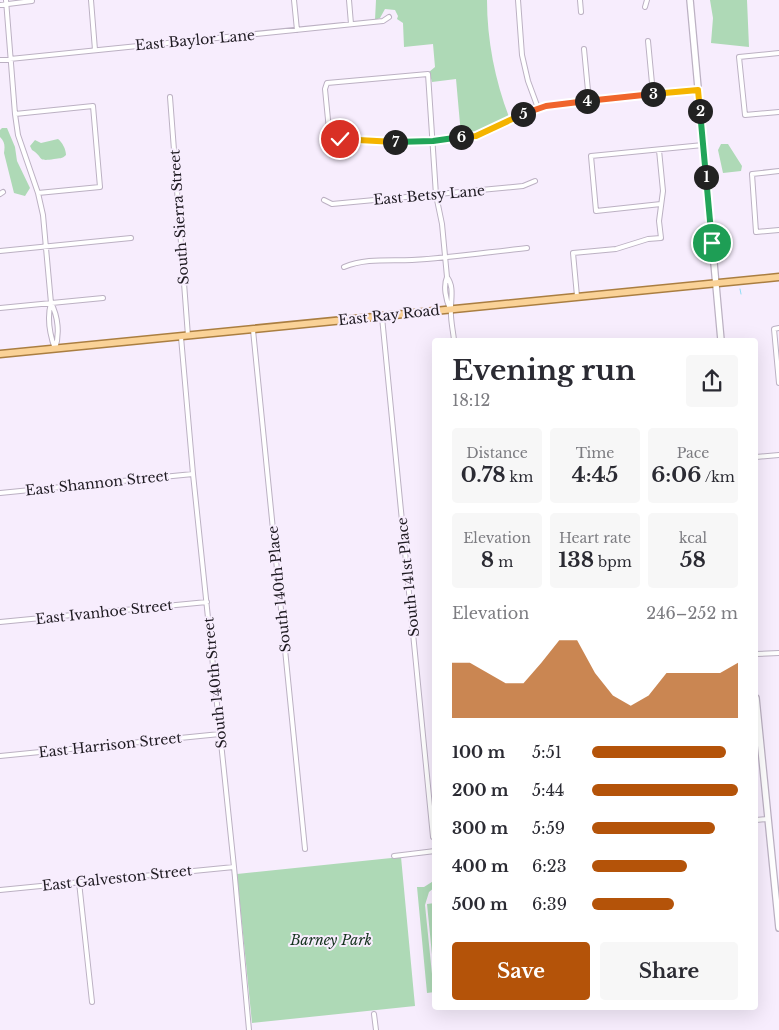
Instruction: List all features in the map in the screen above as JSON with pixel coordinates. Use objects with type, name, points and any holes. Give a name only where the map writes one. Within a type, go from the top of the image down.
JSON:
[{"type":"main road","points":[[690,0],[721,338]]},
{"type":"main road","name":"East Ray Road","points":[[0,354],[779,277]]},
{"type":"main road","points":[[758,718],[779,928]]},
{"type":"street","points":[[91,0],[95,50]]},
{"type":"street","points":[[294,0],[297,30]]},
{"type":"street","points":[[349,0],[351,24]]},
{"type":"street","points":[[518,0],[522,55],[528,81],[538,108]]},
{"type":"street","points":[[580,0],[581,12]]},
{"type":"street","points":[[645,7],[647,0]]},
{"type":"street","points":[[0,5],[7,2],[32,1]]},
{"type":"street","points":[[7,2],[15,114],[18,135],[38,193],[47,246],[51,303],[49,311],[52,340],[55,349]]},
{"type":"street","name":"East Baylor Lane","points":[[0,60],[383,21],[389,17]]},
{"type":"street","points":[[648,41],[654,94]]},
{"type":"street","points":[[584,49],[589,101]]},
{"type":"street","points":[[779,53],[739,57],[745,116],[779,112]]},
{"type":"street","points":[[454,338],[445,282],[447,277],[446,257],[442,224],[436,195],[433,141],[428,74],[326,83],[324,89],[330,140],[358,139],[382,142],[433,141],[476,136],[546,106],[698,90]]},
{"type":"street","name":"South Sierra Street","points":[[170,97],[185,337]]},
{"type":"street","points":[[15,114],[93,106],[100,187],[38,193]]},
{"type":"street","points":[[662,204],[596,211],[590,156],[703,145]]},
{"type":"street","points":[[577,296],[573,253],[616,249],[648,239],[661,238],[659,221],[663,191],[659,150]]},
{"type":"street","points":[[779,171],[752,174],[756,232],[779,230]]},
{"type":"street","name":"East Betsy Lane","points":[[324,200],[332,204],[436,195],[523,186],[535,181]]},
{"type":"street","points":[[0,251],[131,238]]},
{"type":"street","points":[[344,267],[354,263],[377,260],[412,260],[527,248]]},
{"type":"street","points":[[0,308],[102,298]]},
{"type":"street","name":"South 141st Place","points":[[382,317],[432,827]]},
{"type":"street","points":[[779,328],[774,329],[779,383]]},
{"type":"street","name":"South 140th Place","points":[[253,330],[305,849]]},
{"type":"street","name":"South 140th Street","points":[[185,337],[193,474],[249,1030]]},
{"type":"street","points":[[758,457],[779,455]]},
{"type":"street","name":"East Shannon Street","points":[[0,493],[193,474]]},
{"type":"street","name":"East Ivanhoe Street","points":[[0,622],[207,602]]},
{"type":"street","points":[[758,654],[779,653]]},
{"type":"street","name":"East Harrison Street","points":[[0,756],[220,734]]},
{"type":"street","points":[[758,820],[768,819]]},
{"type":"street","points":[[394,856],[432,851]]},
{"type":"street","name":"East Galveston Street","points":[[0,890],[234,867]]},
{"type":"street","points":[[79,882],[92,1002]]},
{"type":"street","points":[[374,1014],[376,1030]]},
{"type":"green space","points":[[376,0],[487,0],[488,30],[493,60],[509,117],[479,132],[461,135],[456,79],[432,82],[429,72],[435,67],[433,44],[404,47],[403,23],[397,19],[398,16],[395,10],[385,9],[380,18],[375,20]]},
{"type":"green space","points":[[710,0],[747,0],[749,47],[711,43],[713,18]]},
{"type":"green space","points":[[7,128],[15,147],[17,161],[30,188],[25,196],[14,193],[4,153],[4,144],[0,137],[0,130]]},
{"type":"green space","points":[[58,139],[64,146],[66,153],[61,158],[42,159],[30,146],[35,140],[41,143]]},
{"type":"green space","points":[[721,144],[728,144],[742,166],[741,171],[723,173],[718,150]]},
{"type":"green space","name":"Barney Park","points":[[401,857],[415,1006],[252,1023],[237,874]]},
{"type":"green space","points":[[432,882],[432,890],[429,892],[425,905],[432,974],[432,992],[427,993],[417,887],[424,887]]},
{"type":"green space","points":[[432,903],[432,955],[427,904]]},
{"type":"waterway","points":[[740,289],[741,294]]},
{"type":"route","points":[[340,139],[411,142],[476,136],[546,106],[698,90],[712,243]]}]
